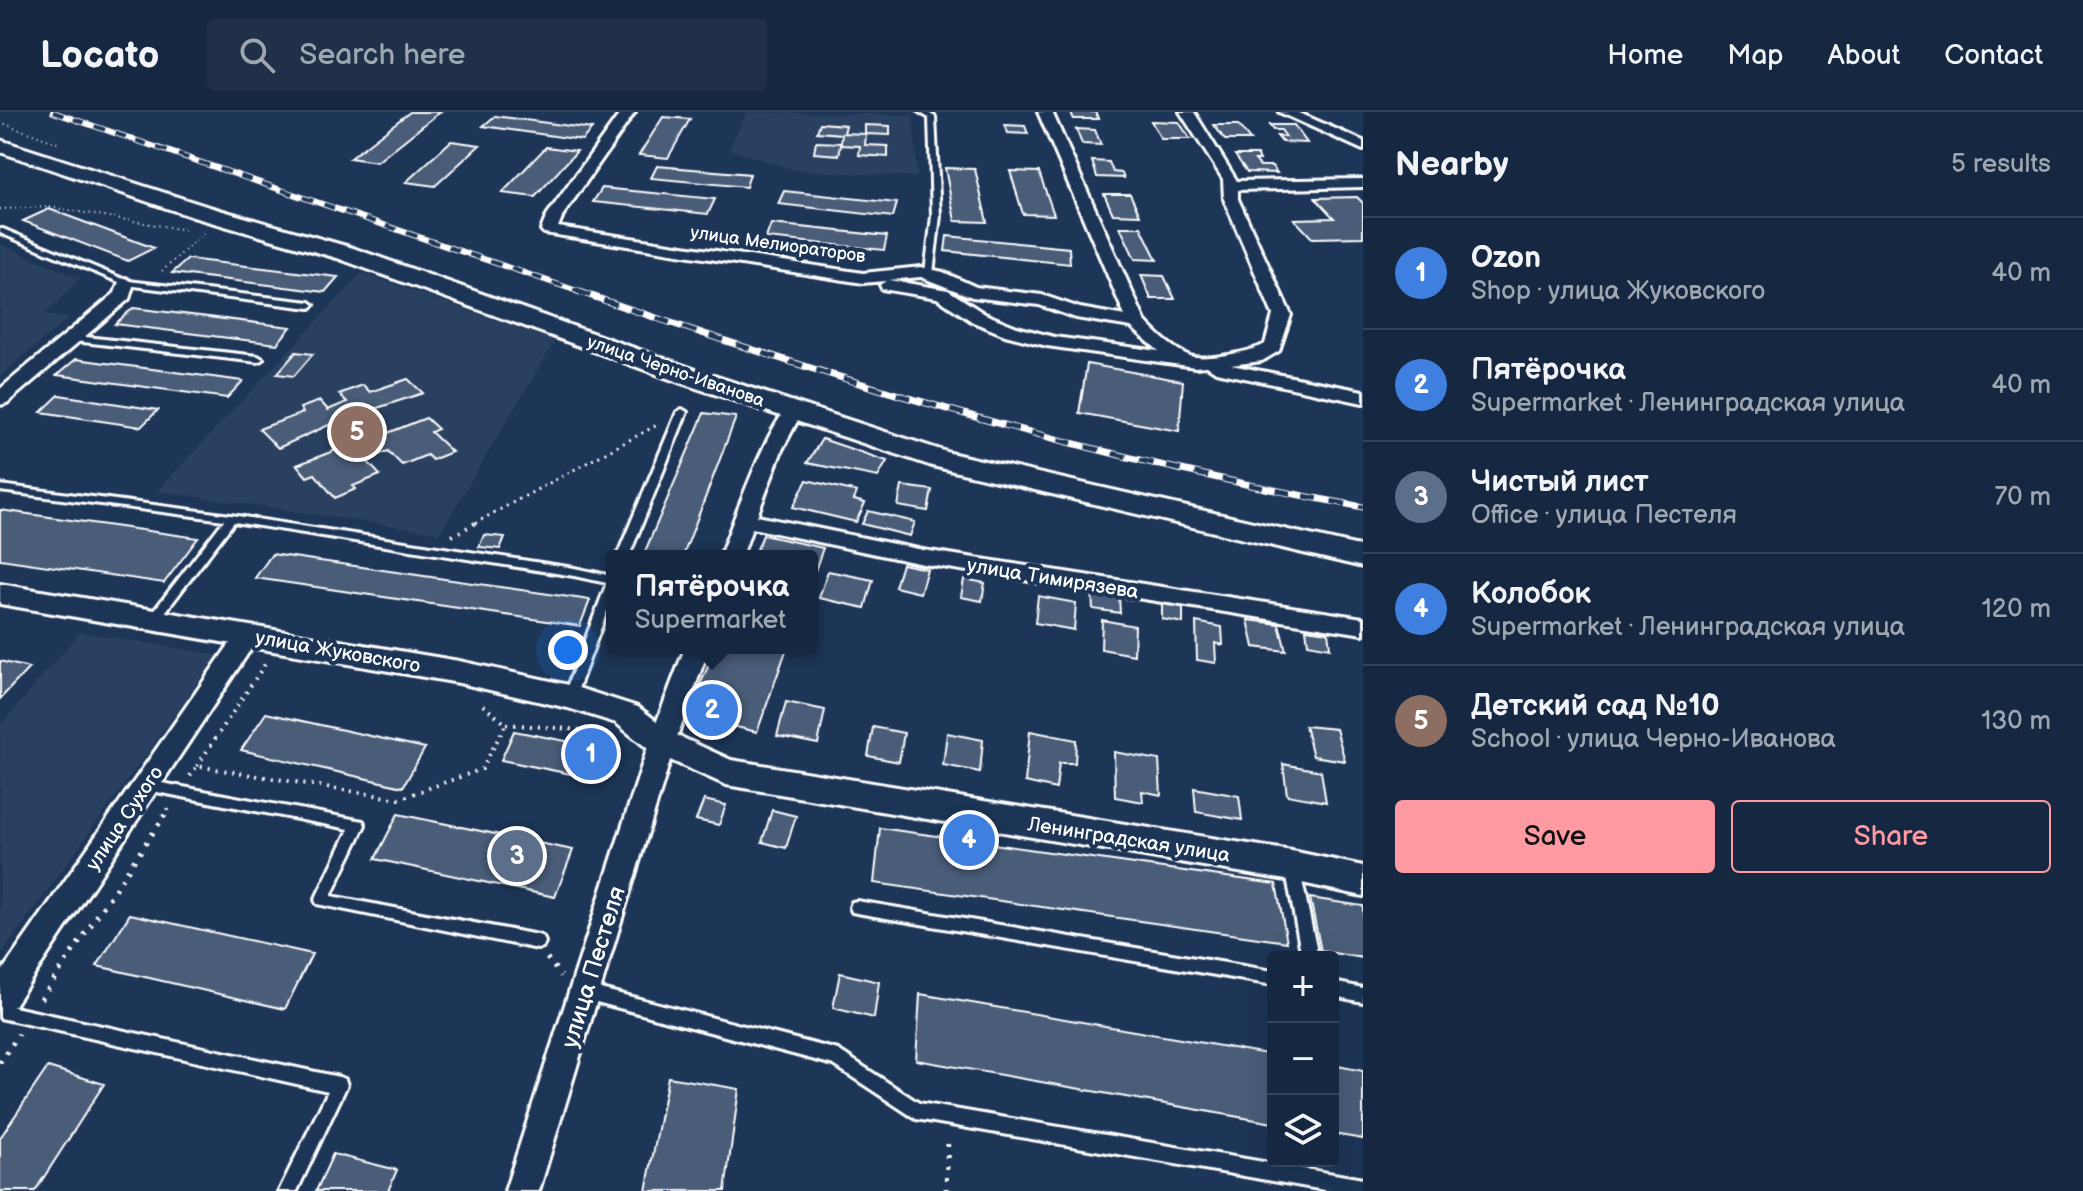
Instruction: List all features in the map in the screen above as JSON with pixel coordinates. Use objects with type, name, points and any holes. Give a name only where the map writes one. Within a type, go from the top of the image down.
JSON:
[{"type":"main road","name":"улица Черно-Иванова","points":[[0,146],[201,212],[345,253],[792,412],[942,460],[1363,557]]},
{"type":"street","name":"улица Мелиораторов","points":[[628,112],[555,215],[549,230],[863,278],[929,273],[953,280],[972,292],[1042,300],[1085,316],[1137,323]]},
{"type":"street","points":[[1045,112],[1137,323],[1162,347],[1195,362],[1256,357],[1273,347],[1282,315],[1231,199],[1230,179],[1187,112]]},
{"type":"street","points":[[1286,112],[1363,146]]},
{"type":"street","points":[[1231,186],[1363,183]]},
{"type":"street","points":[[863,278],[882,285],[942,294],[979,318],[1011,331],[1053,342],[1195,362],[1286,384],[1363,397]]},
{"type":"street","points":[[0,399],[68,338],[123,295],[126,283]]},
{"type":"street","points":[[1107,350],[1132,337],[1137,323]]},
{"type":"street","points":[[733,550],[772,450],[792,412]]},
{"type":"street","name":"улица Тимирязева","points":[[745,520],[923,557],[1363,626]]},
{"type":"street","name":"улица Жуковского","points":[[0,594],[153,620],[243,642],[459,672],[569,697],[627,715],[663,743]]},
{"type":"street","name":"улица Сухого","points":[[0,1000],[243,642]]},
{"type":"street","name":"улица Пестеля","points":[[522,1191],[663,743],[695,654]]},
{"type":"street","name":"Ленинградская улица","points":[[663,743],[726,772],[1292,866],[1363,881]]},
{"type":"lane","points":[[922,112],[932,117],[936,216],[929,273]]},
{"type":"lane","points":[[3,231],[126,283],[310,305]]},
{"type":"lane","points":[[68,338],[258,359]]},
{"type":"lane","points":[[625,550],[682,412]]},
{"type":"lane","points":[[0,488],[231,518],[606,581]]},
{"type":"lane","points":[[153,620],[231,518]]},
{"type":"lane","points":[[569,697],[606,598]]},
{"type":"lane","points":[[146,785],[358,825],[322,900],[538,942]]},
{"type":"lane","points":[[1292,866],[1309,951]]},
{"type":"lane","points":[[857,907],[1267,977]]},
{"type":"lane","points":[[1339,990],[1363,995]]},
{"type":"lane","points":[[585,992],[838,1058],[916,1111],[1363,1188]]},
{"type":"lane","points":[[0,1011],[339,1085],[288,1191]]},
{"type":"path","points":[[0,122],[69,147]]},
{"type":"path","points":[[0,209],[50,207],[204,233]]},
{"type":"path","points":[[426,549],[682,412]]},
{"type":"path","points":[[197,766],[271,656],[243,642]]},
{"type":"path","points":[[538,942],[556,973],[585,992]]},
{"type":"path","points":[[946,1191],[949,1117]]},
{"type":"shaded area","points":[[747,112],[913,115],[917,177],[794,170],[729,149]]},
{"type":"shaded area","points":[[0,244],[80,278],[45,315],[69,318],[0,376]]},
{"type":"shaded area","points":[[362,273],[555,341],[440,533],[157,491]]},
{"type":"shaded area","points":[[80,632],[218,655],[0,956],[0,726]]},
{"type":"building","points":[[410,112],[440,112],[377,162],[350,158]]},
{"type":"building","points":[[1070,112],[1095,112],[1099,119],[1074,119]]},
{"type":"building","points":[[495,116],[592,129],[582,140],[483,126]]},
{"type":"building","points":[[663,117],[690,119],[668,158],[639,155]]},
{"type":"building","points":[[1151,121],[1179,122],[1190,139],[1161,139]]},
{"type":"building","points":[[820,123],[846,125],[844,133],[865,134],[865,125],[890,126],[890,135],[866,134],[865,145],[888,146],[888,157],[859,155],[860,146],[841,145],[839,155],[814,153],[816,142],[841,143],[842,134],[817,132]]},
{"type":"building","points":[[1005,125],[1025,126],[1028,134],[1008,133]]},
{"type":"building","points":[[1214,125],[1238,125],[1250,140],[1225,140]]},
{"type":"building","points":[[1269,125],[1294,125],[1307,143],[1282,142],[1277,136],[1286,137],[1281,130],[1273,130]]},
{"type":"building","points":[[1076,129],[1095,130],[1101,145],[1082,144]]},
{"type":"building","points":[[451,141],[480,145],[435,186],[406,182]]},
{"type":"building","points":[[546,147],[577,151],[535,197],[502,193]]},
{"type":"building","points":[[1235,155],[1257,155],[1260,160],[1255,160],[1260,166],[1272,166],[1277,173],[1247,172]]},
{"type":"building","points":[[1092,161],[1109,162],[1113,172],[1122,173],[1124,178],[1097,177]]},
{"type":"building","points":[[657,166],[750,174],[746,187],[651,178]]},
{"type":"building","points":[[945,168],[975,169],[987,222],[955,221]]},
{"type":"building","points":[[1010,171],[1039,172],[1054,215],[1023,214]]},
{"type":"building","points":[[602,188],[715,199],[708,214],[593,202]]},
{"type":"building","points":[[784,191],[897,203],[893,217],[778,204]]},
{"type":"building","points":[[1104,194],[1130,194],[1140,215],[1113,214]]},
{"type":"building","points":[[1357,197],[1363,203],[1363,237],[1312,238],[1294,219],[1334,218],[1315,198]]},
{"type":"building","points":[[49,209],[154,248],[128,261],[23,221]]},
{"type":"building","points":[[771,224],[887,236],[884,250],[766,238]]},
{"type":"building","points":[[1120,227],[1141,227],[1157,260],[1135,259]]},
{"type":"building","points":[[947,236],[1069,248],[1070,264],[945,251]]},
{"type":"building","points":[[188,259],[338,277],[325,292],[172,273]]},
{"type":"building","points":[[1141,275],[1164,276],[1175,299],[1151,299]]},
{"type":"building","points":[[133,308],[291,327],[277,344],[115,324]]},
{"type":"building","points":[[296,352],[313,354],[294,376],[277,374]]},
{"type":"building","points":[[76,359],[243,381],[227,398],[57,375]]},
{"type":"building","points":[[1087,364],[1183,381],[1179,431],[1079,413]]},
{"type":"building","points":[[408,379],[423,393],[359,414],[380,436],[426,418],[438,429],[431,432],[452,452],[432,460],[427,455],[402,465],[388,451],[366,460],[380,475],[353,486],[356,489],[335,498],[315,474],[307,477],[297,465],[349,445],[331,424],[278,448],[259,429],[303,413],[300,408],[320,401],[328,410],[347,402],[339,394],[363,385],[370,392]]},
{"type":"building","points":[[59,395],[158,410],[141,427],[41,412]]},
{"type":"building","points":[[704,413],[736,417],[685,550],[646,550]]},
{"type":"building","points":[[822,439],[887,461],[878,477],[807,463]]},
{"type":"building","points":[[807,480],[857,492],[854,500],[865,503],[856,522],[793,507]]},
{"type":"building","points":[[902,486],[932,490],[928,511],[898,506]]},
{"type":"building","points":[[0,510],[198,538],[164,583],[0,559]]},
{"type":"building","points":[[868,511],[915,522],[910,536],[862,524]]},
{"type":"building","points":[[484,535],[505,537],[500,549],[479,547]]},
{"type":"building","points":[[763,535],[823,548],[818,562],[818,550],[757,550]]},
{"type":"building","points":[[272,554],[590,600],[580,626],[255,578]]},
{"type":"building","points":[[902,564],[927,569],[920,593],[895,587]]},
{"type":"building","points":[[828,571],[873,580],[865,608],[819,598]]},
{"type":"building","points":[[964,579],[985,583],[982,601],[961,597]]},
{"type":"building","points":[[1092,592],[1119,596],[1120,613],[1093,609]]},
{"type":"building","points":[[1038,596],[1076,603],[1074,630],[1035,623]]},
{"type":"building","points":[[1162,602],[1183,606],[1183,623],[1162,619]]},
{"type":"building","points":[[1102,620],[1135,626],[1134,655],[1101,649]]},
{"type":"building","points":[[1248,620],[1279,624],[1286,651],[1254,647]]},
{"type":"building","points":[[1196,622],[1222,627],[1223,645],[1215,643],[1216,663],[1197,660]]},
{"type":"building","points":[[1306,629],[1328,632],[1330,648],[1308,644]]},
{"type":"building","points":[[713,654],[785,654],[757,732],[687,715]]},
{"type":"building","points":[[0,661],[29,668],[0,699]]},
{"type":"building","points":[[786,702],[825,710],[818,744],[777,736]]},
{"type":"building","points":[[266,713],[425,748],[403,787],[241,750]]},
{"type":"building","points":[[1305,726],[1336,729],[1345,761],[1313,756]]},
{"type":"building","points":[[873,727],[904,733],[899,762],[868,756]]},
{"type":"building","points":[[514,731],[602,748],[591,778],[501,760]]},
{"type":"building","points":[[1030,731],[1076,740],[1075,763],[1059,763],[1056,789],[1025,782]]},
{"type":"building","points":[[947,733],[983,740],[980,772],[943,765]]},
{"type":"building","points":[[1114,752],[1159,760],[1161,795],[1142,791],[1143,802],[1115,797]]},
{"type":"building","points":[[1283,764],[1321,771],[1326,802],[1287,795]]},
{"type":"building","points":[[1194,788],[1239,796],[1242,820],[1196,812]]},
{"type":"building","points":[[704,800],[726,805],[719,825],[696,820]]},
{"type":"building","points":[[772,810],[796,816],[786,848],[762,842]]},
{"type":"building","points":[[398,814],[573,850],[555,897],[375,859]]},
{"type":"building","points":[[880,828],[1276,884],[1287,942],[874,883]]},
{"type":"building","points":[[1310,898],[1363,906],[1363,958],[1339,954],[1339,951],[1321,951]]},
{"type":"building","points":[[130,914],[312,954],[285,1009],[97,966]]},
{"type":"building","points":[[840,973],[879,982],[874,1018],[833,1008]]},
{"type":"building","points":[[920,994],[1267,1054],[1267,1122],[916,1060]]},
{"type":"building","points":[[1339,1066],[1363,1071],[1363,1139],[1339,1135]]},
{"type":"building","points":[[48,1067],[104,1084],[35,1191],[0,1191],[0,1138]]},
{"type":"building","points":[[668,1077],[739,1089],[725,1191],[646,1191]]},
{"type":"building","points":[[333,1154],[397,1170],[388,1191],[316,1191]]},
{"type":"railway","points":[[53,112],[583,293]]},
{"type":"railway","points":[[577,291],[868,386],[1064,441],[1163,466],[1363,507]]},
{"type":"place","name":"Детский сад №10","points":[[357,432]]},
{"type":"place","name":"Пятёрочка","points":[[712,710]]},
{"type":"place","name":"Ozon","points":[[591,754]]},
{"type":"place","name":"Колобок","points":[[969,840]]},
{"type":"place","name":"Чистый лист","points":[[517,856]]}]
